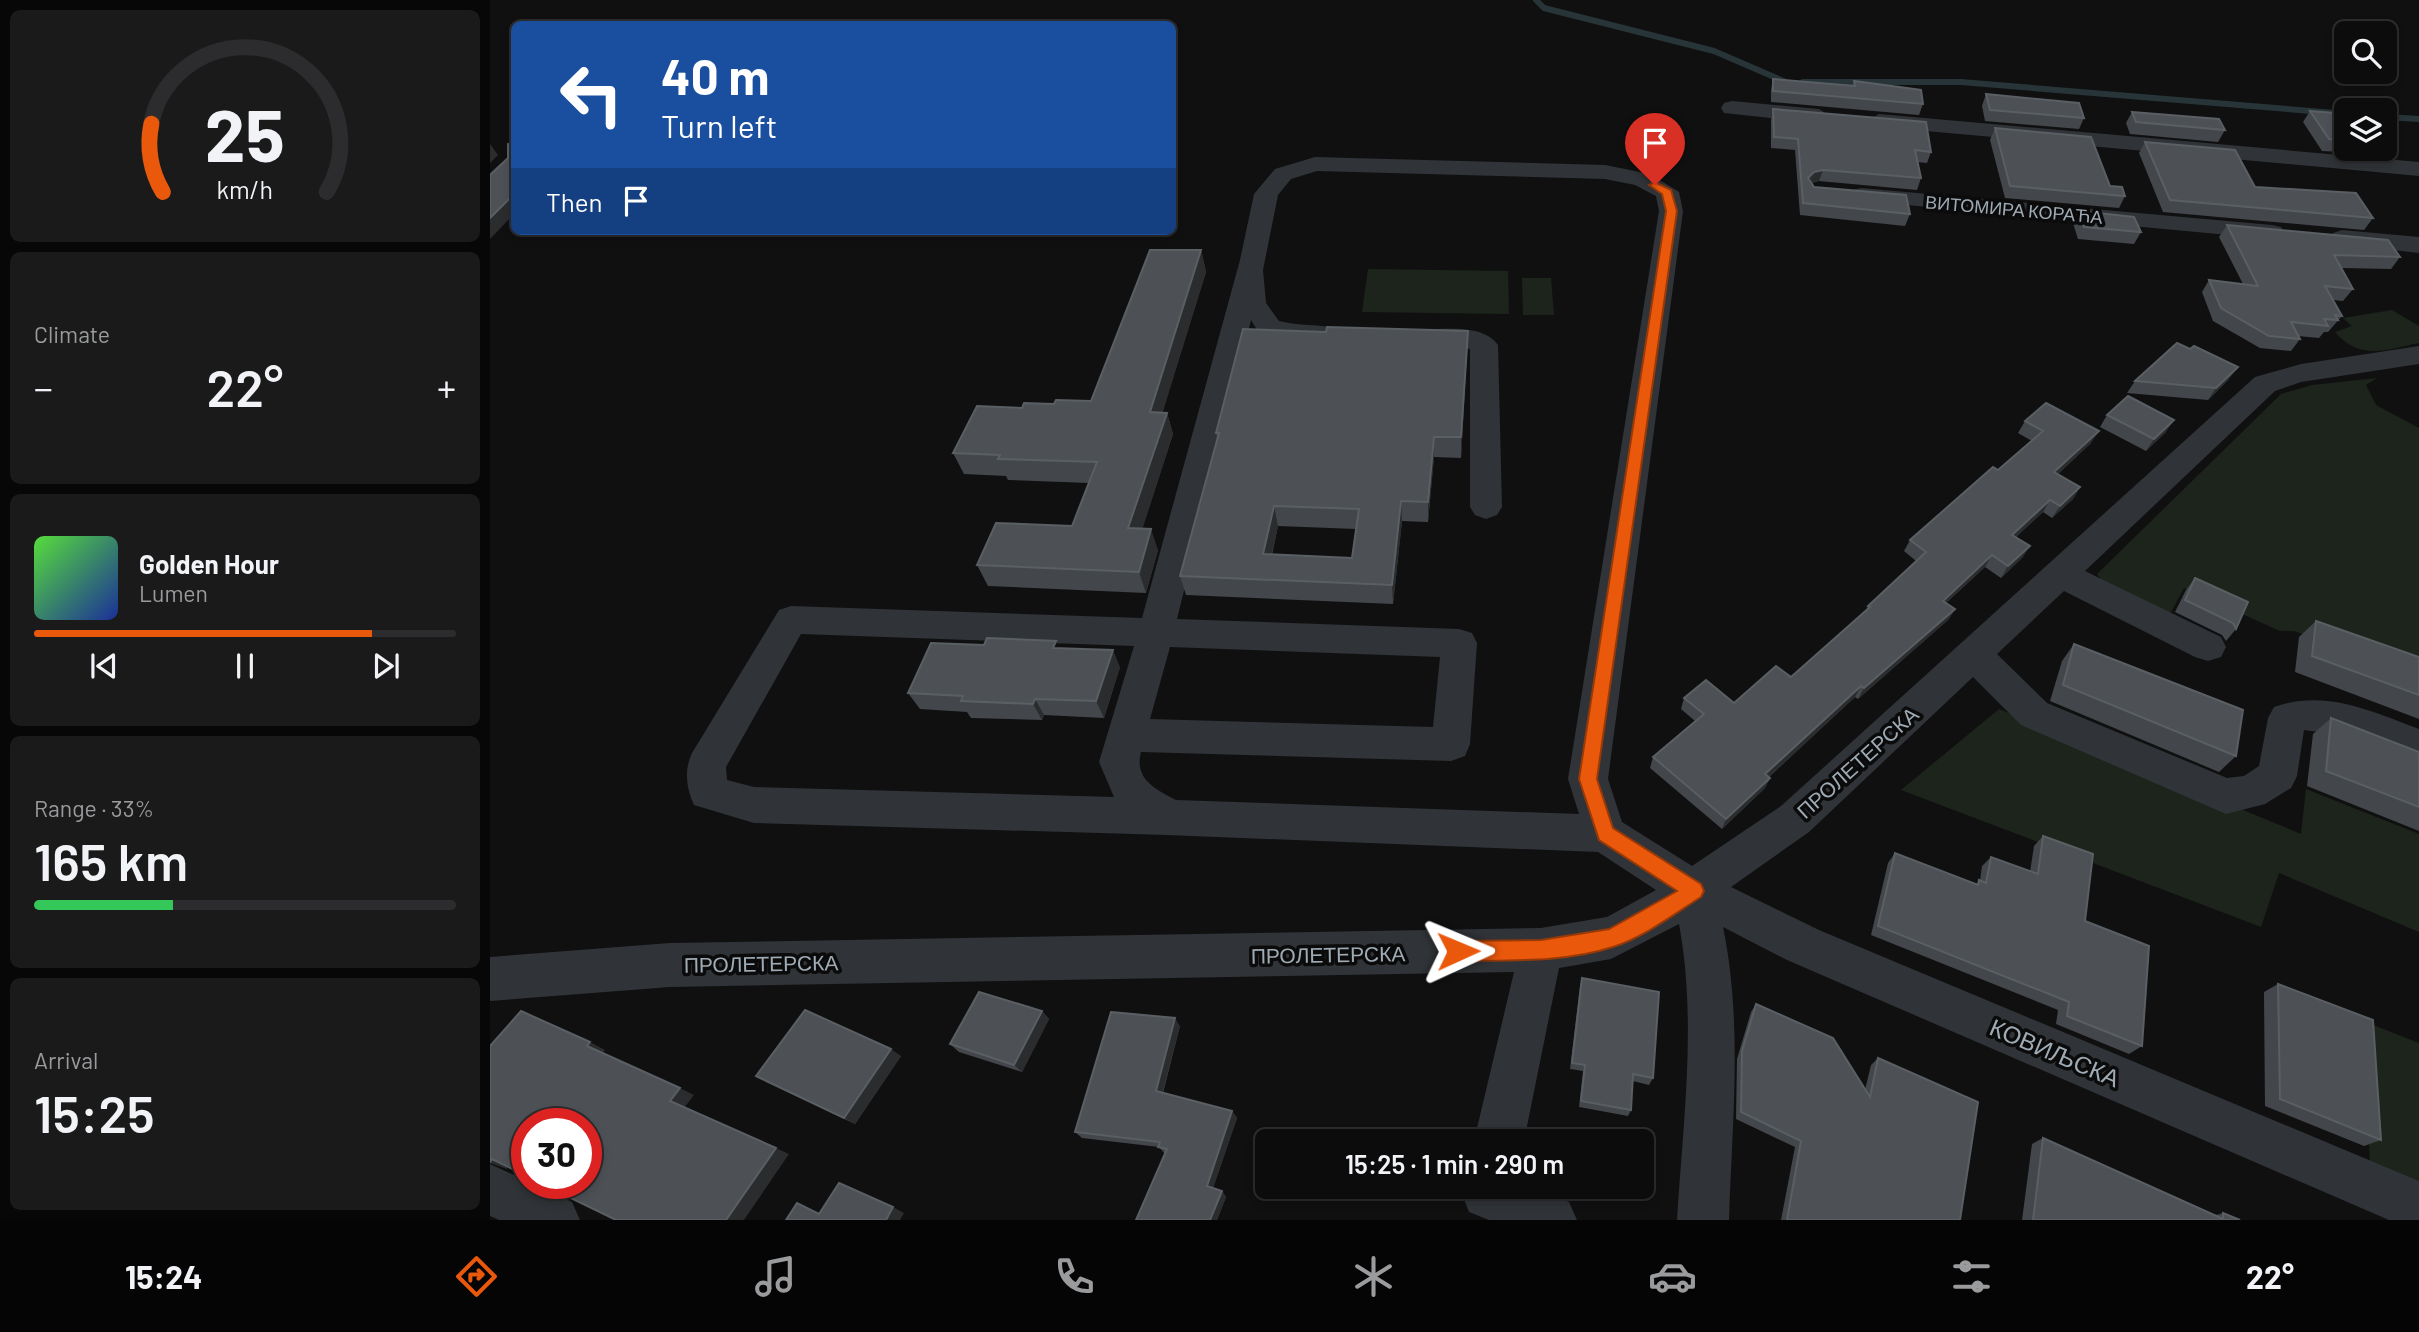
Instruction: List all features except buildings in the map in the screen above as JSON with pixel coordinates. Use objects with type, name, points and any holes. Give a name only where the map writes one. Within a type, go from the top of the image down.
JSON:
[{"type":"street","points":[[1732,108],[2419,169]]},
{"type":"street","points":[[1126,735],[1451,744],[1459,643],[1156,633],[791,620],[706,765],[708,793],[754,805],[1605,834],[1588,779],[1671,211],[1667,192],[1642,179],[1605,172],[1315,164],[1283,174],[1266,194],[1252,260],[1156,633],[1126,735],[1119,762],[1134,798],[1171,818]]},
{"type":"street","name":"ВИТОМИРА КОРАЋА","points":[[1833,192],[2296,234]]},
{"type":"street","points":[[2323,237],[2419,245]]},
{"type":"street","points":[[1252,260],[1253,303],[1269,327],[1296,334],[1350,336]]},
{"type":"street","points":[[1391,337],[1471,339],[1483,345],[1486,507]]},
{"type":"street","name":"ПРОЛЕТЕРСКА","points":[[490,979],[670,965],[1541,950],[1611,938],[1655,916],[1694,891],[1795,819],[2266,384],[2284,376],[2393,362],[2419,355]]},
{"type":"street","points":[[2061,575],[2208,647]]},
{"type":"street","points":[[1974,655],[2034,714],[2226,796],[2251,792],[2277,776],[2287,718],[2300,713],[2352,721],[2408,742]]},
{"type":"street","name":"КОВИЉСКА","points":[[1605,834],[1694,891],[1803,945],[2419,1207]]},
{"type":"street","points":[[1694,891],[1709,967],[1711,1043],[1703,1220]]},
{"type":"street","points":[[1502,1129],[1541,950]]},
{"type":"street","points":[[490,1189],[554,1220]]},
{"type":"street","points":[[1486,1200],[1551,1220]]},
{"type":"shaded area","points":[[1368,269],[1508,271],[1509,314],[1362,312]]},
{"type":"shaded area","points":[[1522,278],[1551,278],[1554,315],[1523,315]]},
{"type":"shaded area","points":[[2392,310],[2419,326],[2419,343],[2384,350],[2364,350],[2344,341],[2335,332],[2352,326],[2343,318]]},
{"type":"shaded area","points":[[2377,378],[2366,385],[2376,405],[2419,428],[2419,676],[2294,631],[2280,631],[2184,588],[2169,616],[2105,585],[2097,574],[2281,394],[2312,385]]},
{"type":"shaded area","points":[[1999,709],[2301,834],[2306,789],[2419,834],[2419,932],[2279,873],[2261,927],[1901,790]]},
{"type":"shaded area","points":[[2363,1021],[2419,1043],[2419,1186],[2370,1165]]},
{"type":"waterway","points":[[1536,0],[1544,8],[1714,51],[1788,83]]},
{"type":"waterway","points":[[1803,82],[1961,82],[2334,113]]},
{"type":"waterway","points":[[2397,118],[2419,119]]},
{"type":"route","points":[[1458,951],[1541,950],[1611,938],[1655,916],[1694,891],[1605,834],[1588,779],[1671,211],[1667,192],[1655,185]]}]
